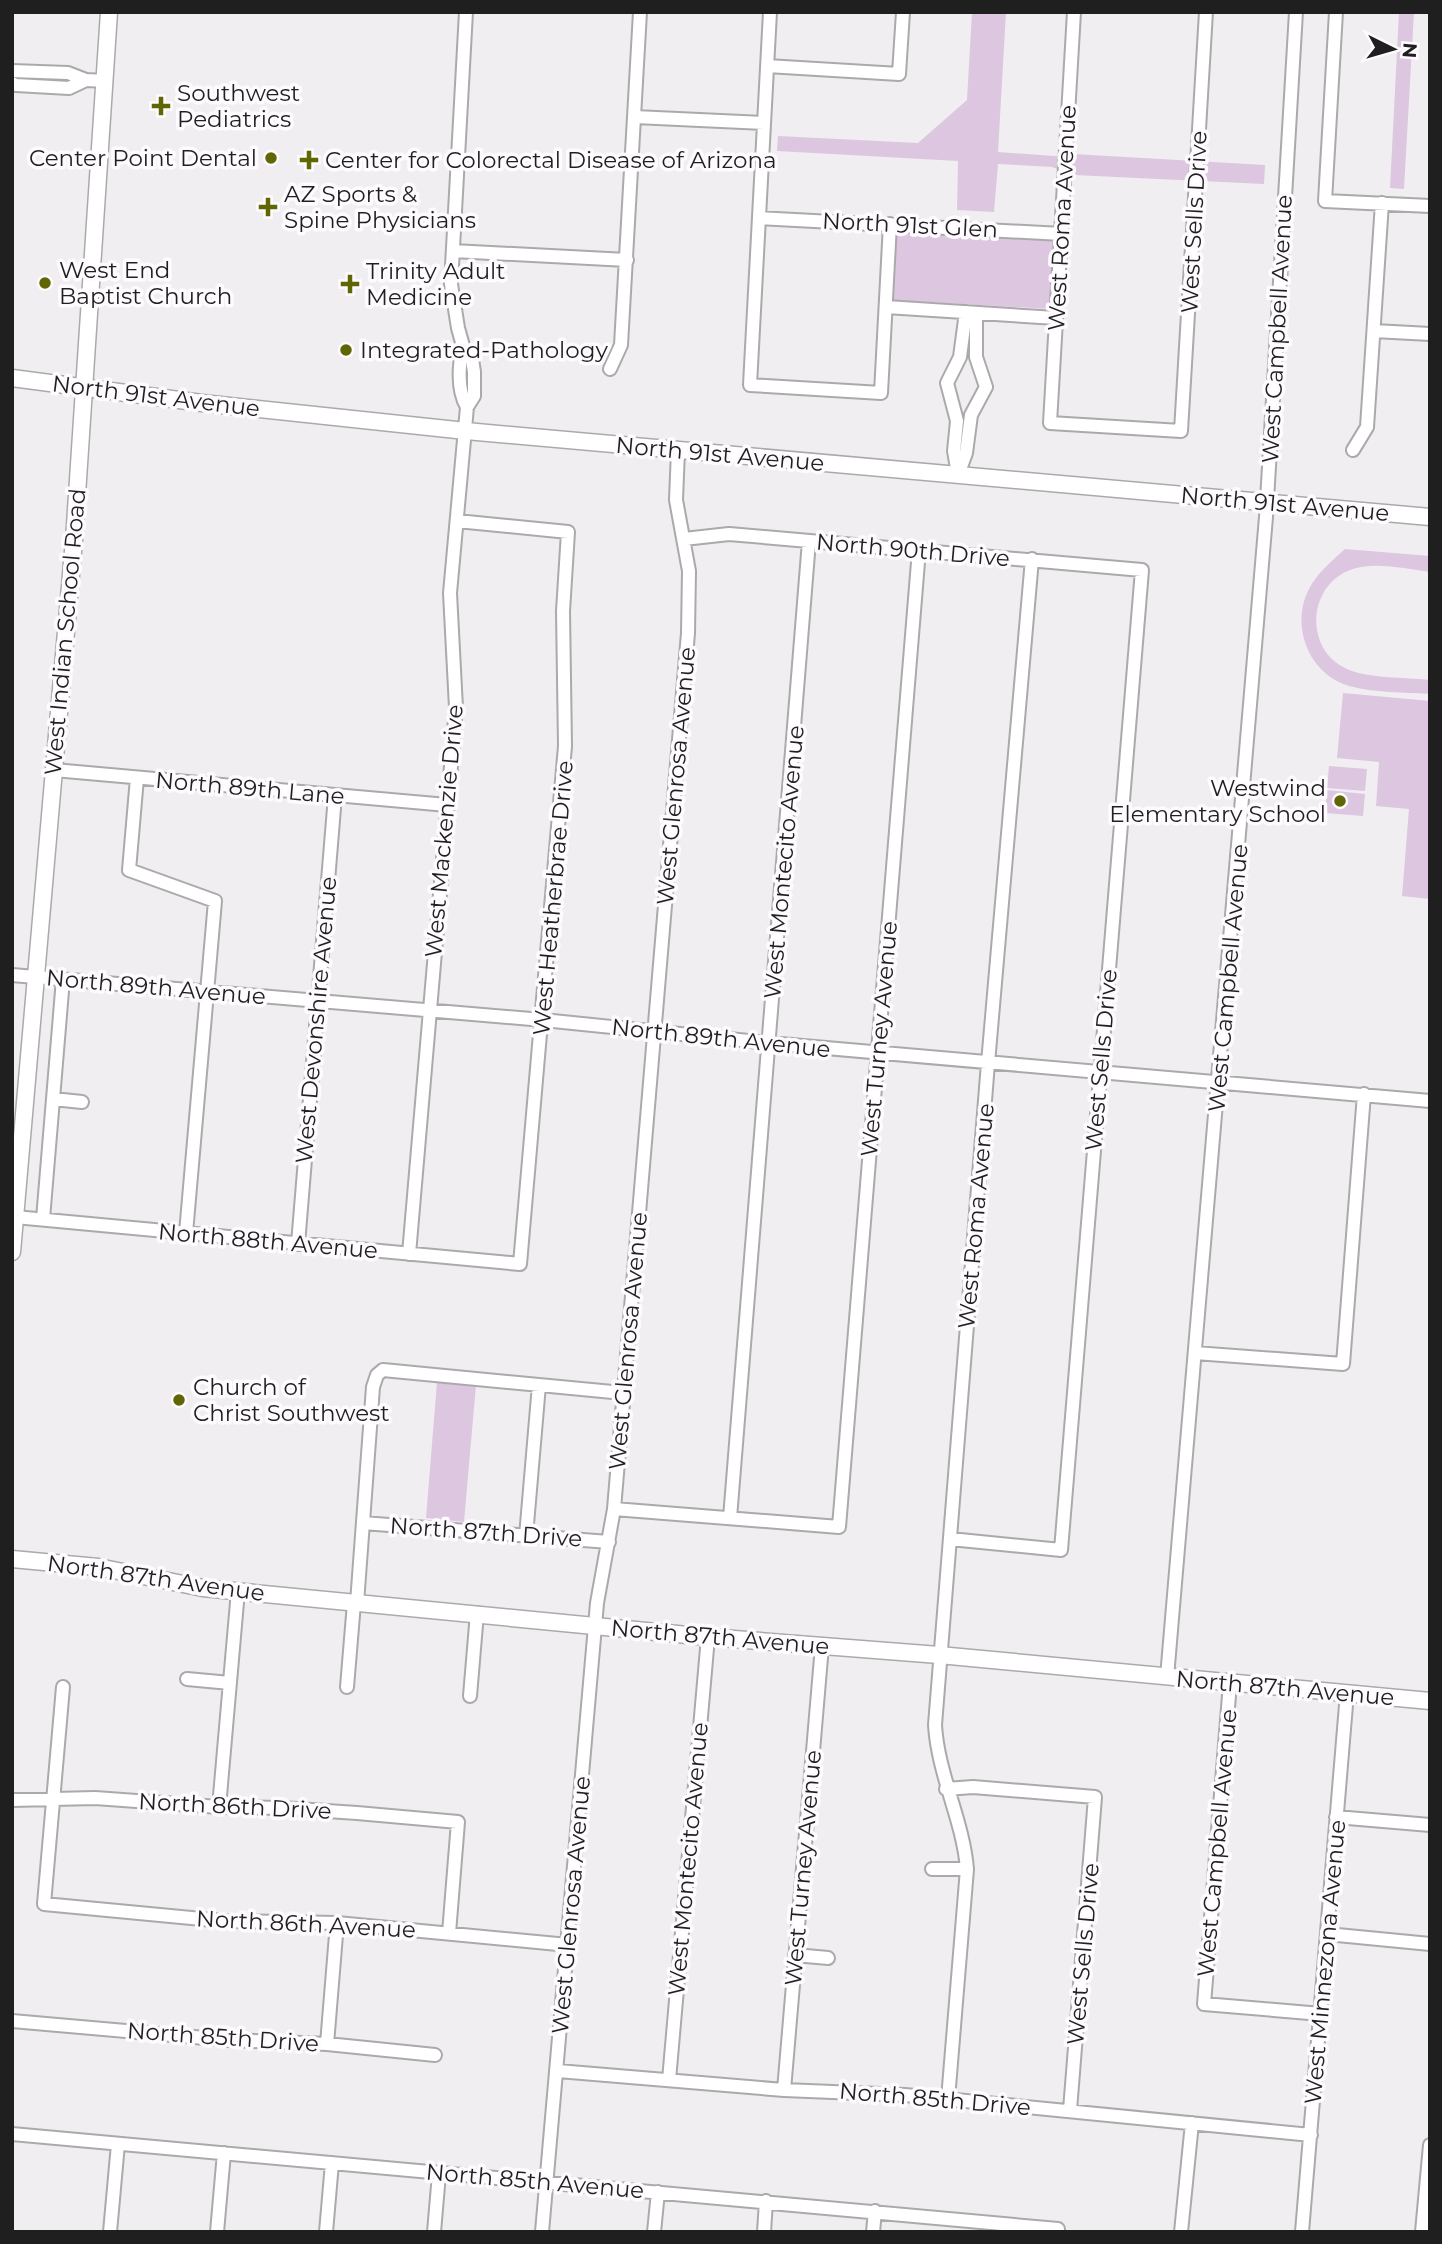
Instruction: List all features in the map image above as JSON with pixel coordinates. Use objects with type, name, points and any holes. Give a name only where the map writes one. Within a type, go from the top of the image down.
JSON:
[{"type":"main road","name":"West Indian School Road","points":[[12,1252],[85,387],[110,12]]},
{"type":"main road","name":"North 91st Avenue","points":[[12,378],[202,403],[466,431],[1430,517]]},
{"type":"main road","name":"North 87th Avenue","points":[[12,1559],[98,1567],[183,1586],[708,1637],[939,1655],[1430,1701]]},
{"type":"street","name":"West Mackenzie Drive","points":[[409,1254],[456,708],[450,593],[467,407],[461,397],[460,361],[463,346],[451,284],[466,12]]},
{"type":"street","points":[[610,369],[621,345],[640,12]]},
{"type":"street","points":[[770,12],[750,385],[881,393],[890,223]]},
{"type":"street","points":[[767,66],[899,74],[903,12]]},
{"type":"street","name":"West Roma Avenue","points":[[1050,423],[1074,12]]},
{"type":"street","name":"West Sells Drive","points":[[1050,423],[1181,431],[1206,12]]},
{"type":"street","points":[[1285,12],[1295,26]]},
{"type":"street","name":"West Campbell Avenue","points":[[1167,1677],[1267,502],[1296,12]]},
{"type":"street","points":[[1336,12],[1325,201],[1430,206]]},
{"type":"street","points":[[12,71],[68,73],[86,80],[106,80]]},
{"type":"street","points":[[43,72],[43,86]]},
{"type":"street","points":[[12,83],[69,88],[86,80]]},
{"type":"street","points":[[635,117],[764,123]]},
{"type":"street","points":[[1353,450],[1367,427],[1382,203]]},
{"type":"street","name":"North 91st Glen","points":[[759,218],[1062,234]]},
{"type":"street","points":[[453,251],[627,260]]},
{"type":"street","points":[[886,307],[1056,318]]},
{"type":"street","points":[[958,475],[967,453],[971,415],[986,387],[979,365],[971,313]]},
{"type":"street","points":[[958,475],[954,451],[956,410],[947,383],[960,357],[971,313]]},
{"type":"street","points":[[1374,331],[1430,334]]},
{"type":"street","points":[[955,366],[965,363],[979,365]]},
{"type":"street","name":"West Glenrosa Avenue","points":[[542,2232],[558,2071],[594,1626],[614,1509],[689,622],[690,579],[676,500],[678,450]]},
{"type":"street","name":"West Heatherbrae Drive","points":[[457,521],[568,532],[564,611],[565,746],[520,1264]]},
{"type":"street","name":"North 90th Drive","points":[[684,539],[729,534],[1142,570]]},
{"type":"street","name":"West Montecito Avenue","points":[[730,1518],[809,541]]},
{"type":"street","name":"West Turney Avenue","points":[[730,1518],[839,1527],[919,550]]},
{"type":"street","name":"West Roma Avenue","points":[[948,2099],[967,1870],[962,1833],[946,1789],[934,1725],[1032,559]]},
{"type":"street","name":"West Sells Drive","points":[[950,1539],[1061,1550],[1142,570]]},
{"type":"street","name":"North 89th Lane","points":[[54,770],[447,805]]},
{"type":"street","points":[[137,778],[129,870],[215,901],[186,1233]]},
{"type":"street","name":"West Devonshire Avenue","points":[[298,1244],[335,796]]},
{"type":"street","name":"North 89th Avenue","points":[[12,975],[543,1020],[769,1044],[1430,1101]]},
{"type":"street","points":[[43,1219],[63,979]]},
{"type":"street","points":[[1195,1353],[1343,1364],[1364,1094]]},
{"type":"street","points":[[53,1099],[82,1102]]},
{"type":"street","name":"North 88th Avenue","points":[[15,1217],[520,1264]]},
{"type":"street","points":[[347,1687],[373,1387],[377,1375],[383,1370],[624,1393]]},
{"type":"street","points":[[526,1536],[539,1385]]},
{"type":"street","points":[[614,1509],[730,1518]]},
{"type":"street","name":"North 87th Drive","points":[[363,1523],[609,1542]]},
{"type":"street","points":[[219,1807],[237,1591]]},
{"type":"street","points":[[470,1696],[477,1614]]},
{"type":"street","name":"West Montecito Avenue","points":[[669,2080],[708,1637]]},
{"type":"street","name":"West Turney Avenue","points":[[784,2090],[822,1646]]},
{"type":"street","points":[[187,1679],[230,1683]]},
{"type":"street","name":"West Campbell Avenue","points":[[1230,1683],[1204,2004],[1321,2014]]},
{"type":"street","points":[[54,1797],[63,1688]]},
{"type":"street","name":"West Minnezona Avenue","points":[[1302,2232],[1347,1693]]},
{"type":"street","name":"West Sells Drive","points":[[946,1789],[973,1787],[1095,1797],[1070,2110]]},
{"type":"street","name":"North 86th Avenue","points":[[54,1797],[44,1904],[223,1920],[337,1923],[568,1945]]},
{"type":"street","name":"North 86th Drive","points":[[12,1800],[95,1798],[219,1807],[282,1808],[458,1822],[449,1933]]},
{"type":"street","points":[[1336,1817],[1430,1825]]},
{"type":"street","points":[[932,1869],[967,1870]]},
{"type":"street","points":[[327,2044],[337,1923]]},
{"type":"street","points":[[1327,1934],[1430,1944]]},
{"type":"street","points":[[795,1955],[828,1958]]},
{"type":"street","name":"North 85th Drive","points":[[12,2021],[228,2040],[327,2044],[435,2054]]},
{"type":"street","name":"North 85th Drive","points":[[558,2071],[784,2090],[844,2091],[948,2099],[1311,2135]]},
{"type":"street","points":[[1181,2232],[1192,2123]]},
{"type":"street","name":"North 85th Avenue","points":[[12,2134],[875,2211],[989,2227],[1058,2229]]},
{"type":"street","points":[[110,2232],[118,2144]]},
{"type":"street","points":[[1422,2232],[1430,2145]]},
{"type":"street","points":[[217,2232],[224,2152]]},
{"type":"street","points":[[326,2232],[332,2163]]},
{"type":"street","points":[[433,2232],[439,2174]]},
{"type":"street","points":[[654,2232],[658,2192]]},
{"type":"street","points":[[764,2232],[766,2201]]},
{"type":"street","points":[[873,2232],[875,2211]]},
{"type":"shaded area","points":[[972,12],[1006,12],[998,152],[1265,165],[1264,184],[1074,175],[1052,167],[998,164],[994,212],[957,210],[958,161],[777,151],[778,136],[918,143],[967,100]]},
{"type":"shaded area","points":[[1399,12],[1414,12],[1404,189],[1390,188]]},
{"type":"shaded area","points":[[897,230],[1053,238],[1050,309],[893,300]]},
{"type":"shaded area","points":[[1345,549],[1430,556],[1430,572],[1379,566],[1350,570],[1336,578],[1326,589],[1316,618],[1317,632],[1323,646],[1332,659],[1345,668],[1375,676],[1430,680],[1430,694],[1349,686],[1335,680],[1313,660],[1302,632],[1304,603],[1316,578]]},
{"type":"shaded area","points":[[1343,693],[1430,701],[1430,899],[1402,896],[1409,809],[1376,806],[1379,762],[1337,758]]},
{"type":"shaded area","points":[[1329,766],[1367,769],[1365,791],[1327,788]]},
{"type":"shaded area","points":[[1327,790],[1365,794],[1363,816],[1325,813]]},
{"type":"shaded area","points":[[437,1382],[476,1385],[464,1522],[426,1518]]},
{"type":"place","name":"Southwest Pediatrics","points":[[161,106]]},
{"type":"place","name":"Center Point Dental","points":[[271,158]]},
{"type":"place","name":"Center for Colorectal Disease of Arizona","points":[[309,160]]},
{"type":"place","name":"AZ Sports & Spine Physicians","points":[[268,207]]},
{"type":"place","name":"West End Baptist Church","points":[[45,283]]},
{"type":"place","name":"Trinity Adult Medicine","points":[[350,284]]},
{"type":"place","name":"Integrated-Pathology","points":[[346,350]]},
{"type":"place","name":"Westwind Elementary School","points":[[1340,801]]},
{"type":"place","name":"Church of Christ Southwest","points":[[179,1400]]}]
